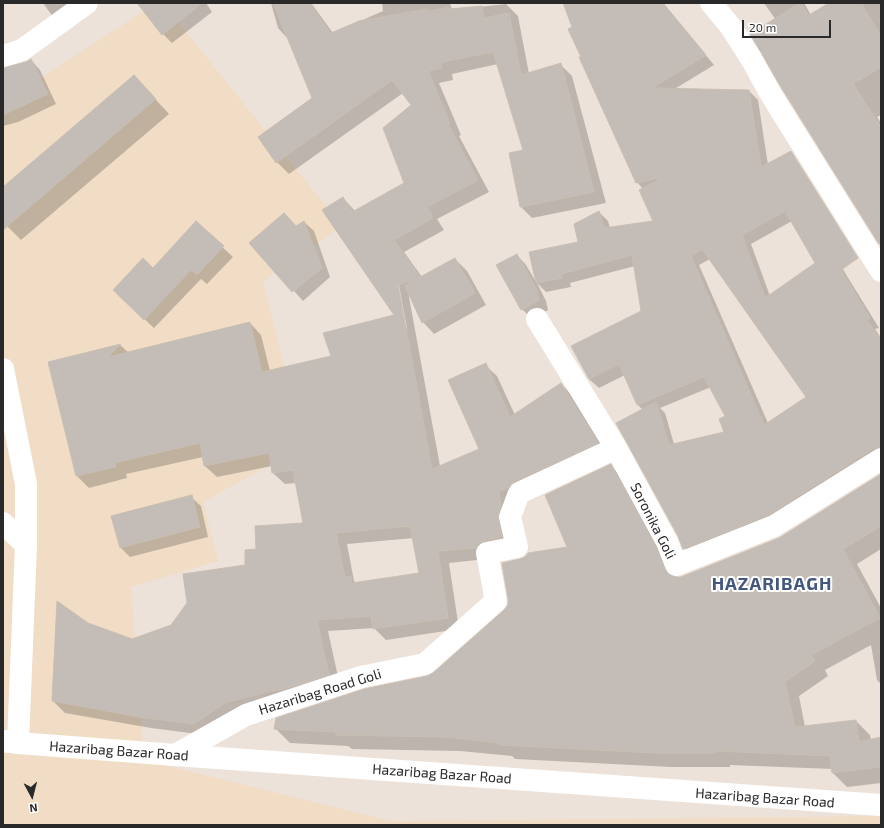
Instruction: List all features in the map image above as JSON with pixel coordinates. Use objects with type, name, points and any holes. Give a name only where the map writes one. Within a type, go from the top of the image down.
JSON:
[{"type":"street","points":[[3,56],[22,50],[87,3]]},
{"type":"street","points":[[711,3],[732,27],[770,93],[881,271]]},
{"type":"street","name":"Soronika Goli","points":[[537,319],[616,448],[667,542],[676,565],[774,526],[881,459]]},
{"type":"street","points":[[3,369],[26,484],[26,545],[11,742]]},
{"type":"street","name":"Hazaribag Road Goli","points":[[175,755],[246,715],[361,677],[425,664],[496,601],[487,553],[517,546],[510,517],[519,493],[616,448]]},
{"type":"street","points":[[3,523],[26,545]]},
{"type":"street","name":"Hazaribag Bazar Road","points":[[11,742],[881,806]]},
{"type":"shaded area","points":[[156,3],[163,3],[342,226],[263,281],[304,446],[203,502],[218,561],[131,587],[144,760],[391,821],[881,816],[881,825],[3,825],[3,103]]},
{"type":"building","points":[[137,3],[202,3],[162,35]]},
{"type":"building","points":[[273,3],[309,3],[331,33],[359,21],[427,9],[427,12],[448,7],[449,9],[482,6],[484,18],[509,13],[521,75],[561,63],[594,192],[520,207],[509,153],[523,150],[493,52],[441,62],[442,68],[428,71],[450,123],[448,124],[478,180],[427,207],[433,218],[394,240],[420,277],[455,258],[475,293],[422,323],[405,286],[416,279],[398,285],[432,469],[479,449],[448,380],[486,363],[510,417],[561,383],[598,443],[514,482],[499,492],[501,506],[498,519],[502,537],[479,543],[476,548],[438,551],[448,618],[373,629],[371,616],[317,620],[329,675],[278,691],[279,689],[225,703],[194,724],[139,717],[52,701],[57,601],[88,623],[132,639],[171,625],[187,603],[183,574],[245,565],[245,550],[256,549],[255,526],[303,523],[293,470],[272,473],[269,453],[204,466],[200,443],[115,463],[116,467],[76,476],[48,362],[121,344],[108,357],[250,322],[262,372],[331,356],[323,333],[394,315],[322,210],[343,197],[352,212],[404,183],[383,128],[411,105],[392,80],[276,163],[258,137],[312,98]],"holes":[[[410,526],[419,573],[352,583],[351,577],[345,577],[336,533]]]},
{"type":"building","points":[[563,3],[663,3],[706,55],[652,88],[749,90],[761,167],[791,151],[858,258],[841,270],[870,318],[867,320],[881,340],[881,447],[874,448],[768,515],[683,549],[678,536],[616,423],[656,402],[669,445],[724,432],[719,419],[725,416],[704,377],[637,405],[619,364],[589,379],[571,346],[641,311],[632,255],[561,274],[562,278],[536,283],[529,252],[578,242],[574,224],[599,211],[604,228],[653,221],[639,190],[659,180],[658,178],[636,183],[579,57],[581,57],[568,29],[572,27]],"holes":[[[785,211],[815,263],[765,298],[742,235]],[[702,249],[806,397],[764,425],[691,256]]]},
{"type":"building","points":[[800,3],[809,15],[829,3],[861,3],[881,36],[881,67],[853,84],[881,127],[881,242],[879,244],[781,87],[750,34]]},
{"type":"building","points":[[31,59],[48,94],[3,115],[3,68],[26,62]]},
{"type":"building","points":[[134,75],[156,99],[3,230],[3,187]]},
{"type":"building","points":[[284,213],[296,226],[304,221],[322,268],[292,292],[249,243]]},
{"type":"building","points":[[196,221],[224,246],[197,275],[191,270],[144,320],[113,290],[143,258],[153,268]]},
{"type":"building","points":[[517,254],[537,290],[539,300],[521,310],[496,265]]},
{"type":"building","points":[[611,464],[656,547],[665,570],[669,575],[675,577],[681,577],[779,538],[881,474],[881,526],[843,549],[880,618],[811,655],[815,661],[785,682],[795,727],[856,720],[859,742],[881,737],[881,767],[832,773],[830,756],[716,751],[716,753],[656,753],[500,745],[500,743],[445,737],[336,735],[335,732],[274,729],[276,718],[364,689],[427,676],[433,673],[508,605],[502,563],[520,559],[525,557],[528,553],[567,547],[545,495]]},
{"type":"building","points":[[192,495],[200,527],[120,548],[111,516]]},
{"type":"district","name":"HAZARIBAGH","points":[[772,584]]}]
